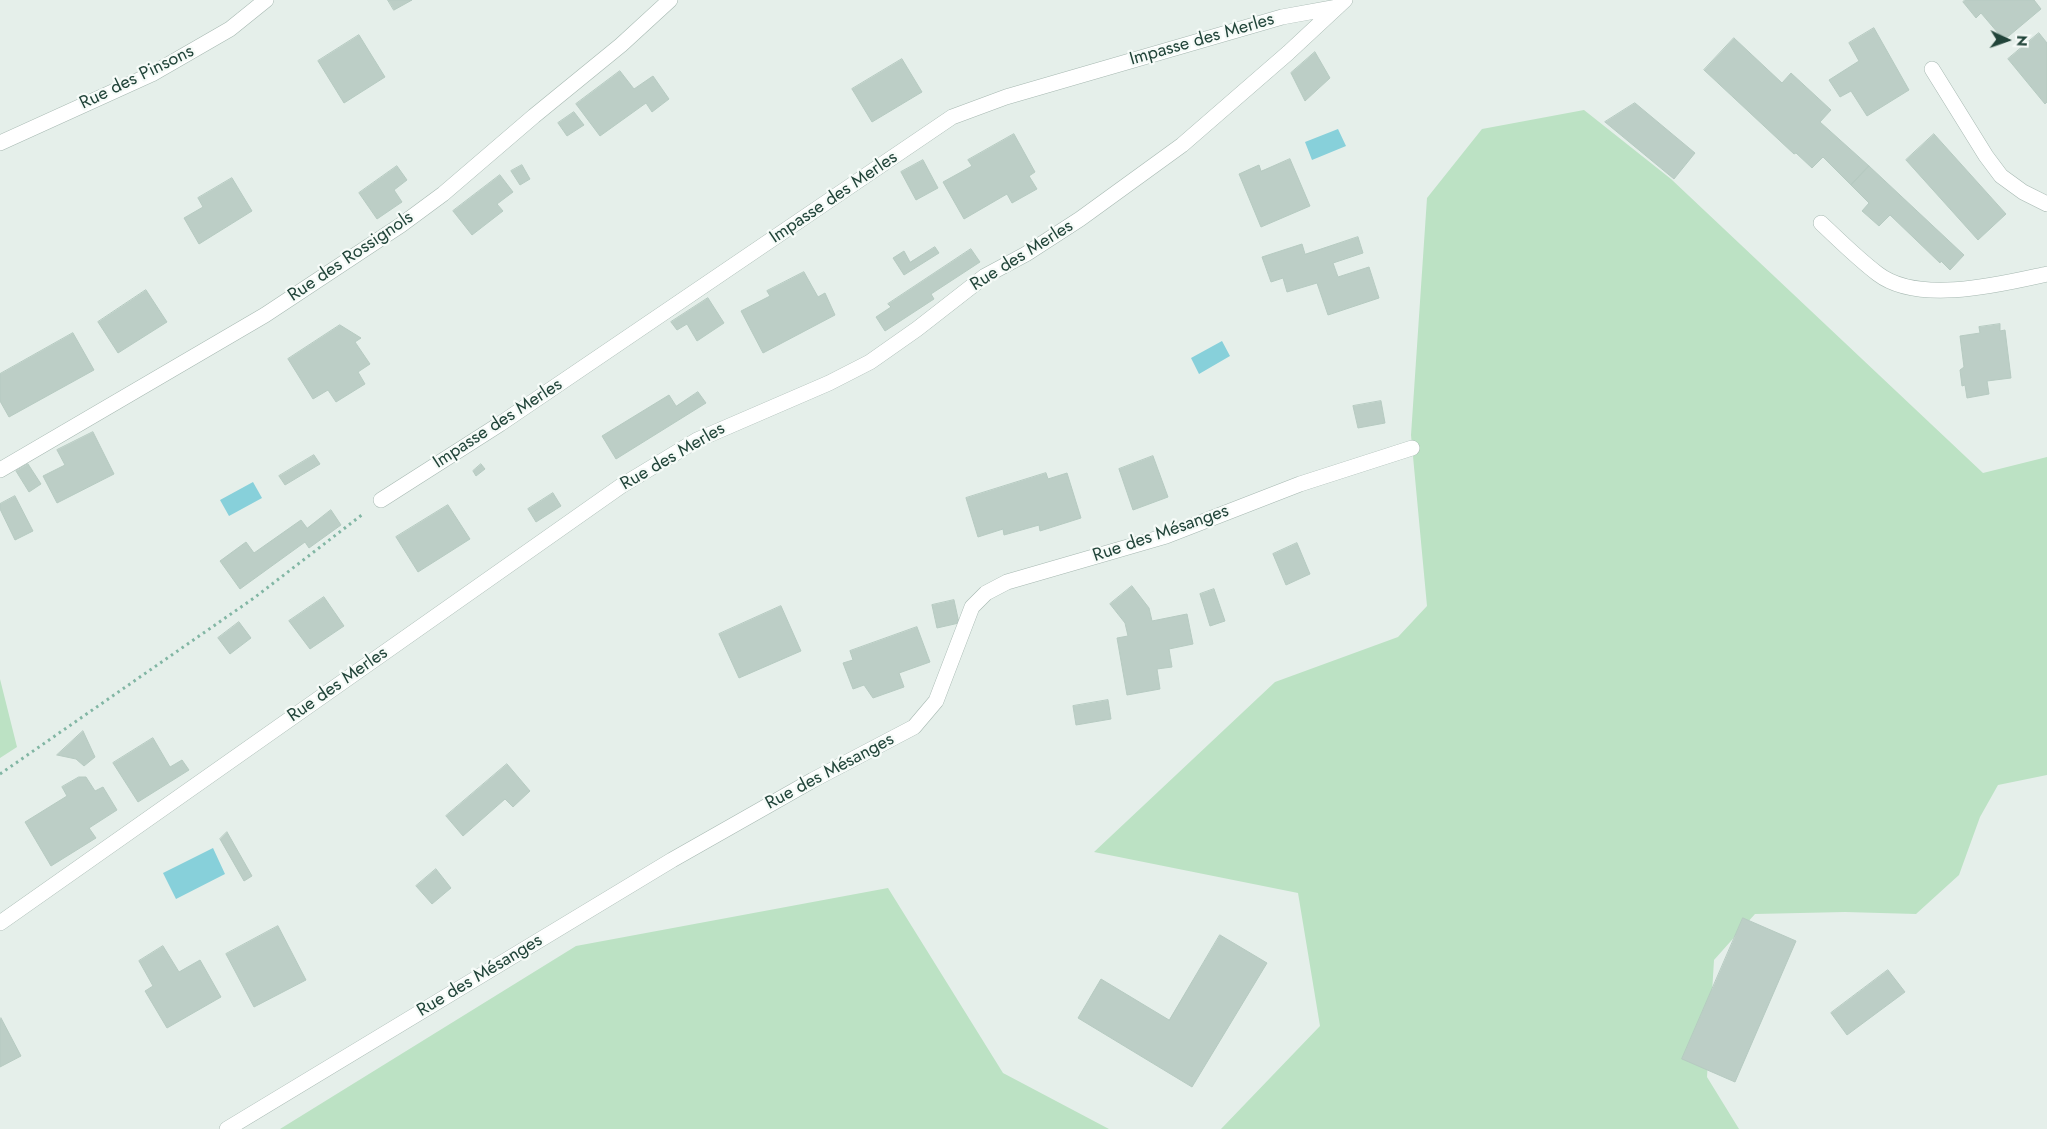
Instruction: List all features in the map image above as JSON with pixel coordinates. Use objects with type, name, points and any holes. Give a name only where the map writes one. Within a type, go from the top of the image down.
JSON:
[{"type":"street","name":"Rue des Pinsons","points":[[0,143],[152,74],[230,29],[266,0]]},
{"type":"street","name":"Rue des Rossignols","points":[[0,470],[265,314],[400,225],[443,194],[621,45],[670,0]]},
{"type":"street","name":"Impasse des Merles","points":[[381,500],[500,424],[952,117],[1006,97],[1282,17],[1341,4]]},
{"type":"street","name":"Rue des Merles","points":[[0,923],[621,486],[696,440],[829,383],[870,362],[986,276],[1026,254],[1080,219],[1182,145],[1341,4]]},
{"type":"street","points":[[1932,68],[1986,156],[2001,176],[2024,192],[2047,204]]},
{"type":"street","points":[[1820,223],[1879,275],[1904,286],[1937,291],[1954,290],[2047,274]]},
{"type":"street","name":"Rue des Mésanges","points":[[227,1129],[672,860],[812,780],[914,727],[936,701],[972,607],[986,592],[1007,582],[1166,536],[1300,484],[1412,448]]},
{"type":"path","points":[[0,774],[254,598],[381,500]]},
{"type":"green space","points":[[1584,110],[1671,179],[1983,473],[2047,457],[2047,775],[1998,785],[1980,817],[1959,875],[1916,914],[1845,912],[1755,914],[1714,960],[1707,1077],[1739,1129],[1221,1129],[1320,1026],[1298,893],[1094,852],[1275,682],[1398,637],[1427,606],[1411,435],[1427,198],[1482,129]]},
{"type":"green space","points":[[0,679],[17,747],[0,758]]},
{"type":"green space","points":[[888,888],[1003,1073],[1109,1129],[280,1129],[576,946]]},
{"type":"water","points":[[1338,129],[1346,146],[1312,160],[1305,142]]},
{"type":"water","points":[[1222,341],[1230,356],[1199,374],[1191,358]]},
{"type":"water","points":[[253,482],[262,498],[229,516],[220,500]]},
{"type":"water","points":[[213,848],[225,874],[176,899],[163,873]]},
{"type":"building","points":[[388,0],[412,0],[394,10]]},
{"type":"building","points":[[1965,0],[2034,0],[2041,9],[2004,40],[1981,13],[1976,18],[1963,2]]},
{"type":"building","points":[[1874,28],[1909,90],[1867,116],[1851,91],[1840,97],[1829,80],[1859,61],[1849,43]]},
{"type":"building","points":[[2039,33],[2047,43],[2047,102],[2045,104],[2008,59]]},
{"type":"building","points":[[359,35],[385,77],[344,103],[318,61]]},
{"type":"building","points":[[1734,38],[1782,83],[1791,73],[1831,110],[1820,122],[1869,166],[1851,185],[1823,157],[1812,168],[1796,153],[1794,154],[1704,70]]},
{"type":"building","points":[[1315,52],[1330,78],[1305,101],[1291,73]]},
{"type":"building","points":[[902,59],[922,92],[872,122],[852,89]]},
{"type":"building","points":[[620,71],[634,89],[653,76],[669,99],[652,112],[646,103],[600,136],[576,104]]},
{"type":"building","points":[[1635,103],[1695,153],[1674,179],[1605,122]]},
{"type":"building","points":[[574,112],[584,125],[567,136],[558,123]]},
{"type":"building","points":[[1014,134],[1035,172],[1029,176],[1037,189],[1012,203],[1007,194],[964,219],[943,182],[972,166],[968,160]]},
{"type":"building","points":[[1934,134],[2006,214],[1978,240],[1906,160]]},
{"type":"building","points":[[1290,159],[1310,206],[1261,227],[1239,174],[1259,165],[1261,171]]},
{"type":"building","points":[[923,160],[938,188],[916,200],[901,172]]},
{"type":"building","points":[[522,165],[530,179],[520,185],[511,171]]},
{"type":"building","points":[[397,166],[407,180],[394,190],[402,202],[377,219],[359,193]]},
{"type":"building","points":[[1869,166],[1964,255],[1950,270],[1941,261],[1940,263],[1890,215],[1879,226],[1862,211],[1869,203],[1851,185]]},
{"type":"building","points":[[500,175],[513,192],[497,204],[503,211],[472,235],[453,211]]},
{"type":"building","points":[[232,178],[252,211],[199,244],[184,218],[203,207],[198,198]]},
{"type":"building","points":[[1358,237],[1363,253],[1333,263],[1338,277],[1369,267],[1379,298],[1328,315],[1317,283],[1287,292],[1283,278],[1271,282],[1262,257],[1302,244],[1305,254]]},
{"type":"building","points":[[935,247],[939,253],[904,275],[893,258],[904,251],[910,262]]},
{"type":"building","points":[[971,249],[980,262],[931,294],[934,299],[885,331],[876,317],[891,307],[888,304]]},
{"type":"building","points":[[804,272],[818,297],[825,293],[835,315],[763,353],[741,311],[770,296],[767,291]]},
{"type":"building","points":[[146,290],[167,322],[118,353],[98,322]]},
{"type":"building","points":[[708,298],[724,323],[697,341],[687,324],[677,330],[671,322]]},
{"type":"building","points":[[2000,324],[2000,331],[2005,330],[2011,378],[1987,381],[1989,394],[1967,398],[1965,385],[1962,386],[1960,370],[1964,367],[1960,336],[1980,333],[1979,327]]},
{"type":"building","points":[[340,325],[361,338],[355,342],[370,364],[358,372],[365,384],[336,402],[328,390],[313,399],[288,359]]},
{"type":"building","points":[[73,333],[94,370],[9,417],[0,401],[0,374]]},
{"type":"building","points":[[698,392],[706,403],[616,459],[602,436],[669,395],[676,406]]},
{"type":"building","points":[[1381,401],[1385,423],[1358,428],[1353,406]]},
{"type":"building","points":[[93,432],[114,474],[57,503],[43,476],[65,465],[57,450]]},
{"type":"building","points":[[314,455],[320,464],[285,485],[279,476]]},
{"type":"building","points":[[1153,456],[1168,497],[1133,510],[1119,469]]},
{"type":"building","points":[[28,464],[41,484],[29,492],[16,471]]},
{"type":"building","points":[[481,464],[485,469],[476,476],[473,471]]},
{"type":"building","points":[[1046,473],[1048,479],[1067,473],[1081,518],[1040,531],[1039,525],[1004,535],[1003,529],[978,537],[966,498]]},
{"type":"building","points":[[553,493],[561,506],[536,522],[528,509]]},
{"type":"building","points":[[15,496],[33,531],[15,540],[0,509],[0,504]]},
{"type":"building","points":[[448,505],[470,539],[418,572],[396,537]]},
{"type":"building","points":[[331,510],[341,525],[309,548],[305,542],[240,589],[220,561],[246,542],[254,553],[301,520],[307,528]]},
{"type":"building","points":[[1297,543],[1310,574],[1286,585],[1273,554]]},
{"type":"building","points":[[1132,586],[1149,608],[1152,621],[1187,614],[1193,644],[1169,649],[1172,667],[1157,669],[1160,689],[1127,695],[1117,638],[1128,636],[1125,623],[1110,604]]},
{"type":"building","points":[[1214,589],[1225,621],[1210,626],[1200,594]]},
{"type":"building","points":[[324,597],[344,626],[310,649],[289,621]]},
{"type":"building","points":[[954,600],[959,623],[937,628],[932,605]]},
{"type":"building","points":[[781,606],[801,651],[739,678],[719,634]]},
{"type":"building","points":[[239,622],[251,638],[230,654],[218,638]]},
{"type":"building","points":[[917,627],[930,662],[899,673],[904,687],[873,698],[864,685],[853,689],[843,663],[853,660],[850,651]]},
{"type":"building","points":[[1108,700],[1111,719],[1076,725],[1073,706]]},
{"type":"building","points":[[83,731],[95,757],[84,766],[76,759],[57,755]]},
{"type":"building","points":[[153,738],[170,767],[182,760],[189,770],[138,802],[113,763]]},
{"type":"building","points":[[507,764],[530,791],[513,807],[505,799],[463,836],[446,816]]},
{"type":"building","points":[[79,777],[86,777],[95,791],[103,787],[117,810],[89,828],[96,838],[51,866],[25,822],[67,796],[62,787]]},
{"type":"building","points":[[227,832],[252,876],[244,881],[220,839]]},
{"type":"building","points":[[436,869],[451,888],[432,904],[416,886]]},
{"type":"building","points":[[1743,918],[1796,941],[1735,1082],[1682,1059]]},
{"type":"building","points":[[278,926],[306,980],[254,1007],[226,954]]},
{"type":"building","points":[[1220,935],[1267,963],[1192,1087],[1078,1018],[1101,979],[1169,1020]]},
{"type":"building","points":[[163,946],[179,972],[200,960],[221,997],[167,1028],[145,991],[153,986],[139,961]]},
{"type":"building","points":[[1888,970],[1905,992],[1847,1035],[1831,1013]]},
{"type":"building","points":[[0,1019],[21,1056],[0,1067]]}]
